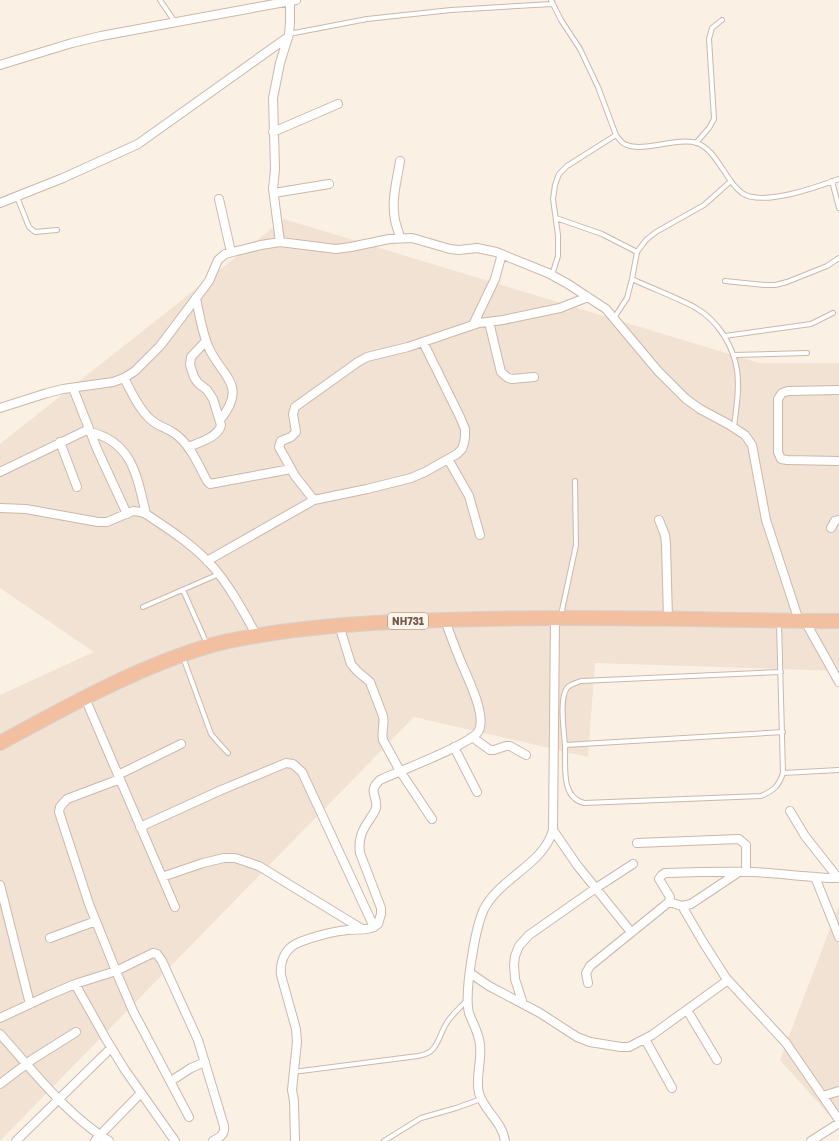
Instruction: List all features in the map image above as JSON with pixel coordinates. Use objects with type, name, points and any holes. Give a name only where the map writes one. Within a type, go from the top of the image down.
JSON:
[{"type":"highway","name":"NH731","points":[[0,743],[141,670],[208,646],[257,636],[339,625],[445,620],[558,618],[839,621]]},
{"type":"street","points":[[0,65],[72,43],[125,31],[288,1],[290,10],[288,36],[280,63],[273,98],[275,169],[274,193],[280,242]]},
{"type":"street","points":[[0,203],[63,178],[138,144],[288,36]]},
{"type":"street","points":[[273,132],[338,104]]},
{"type":"street","points":[[400,161],[394,199],[395,220],[400,238]]},
{"type":"street","points":[[274,193],[328,184]]},
{"type":"street","points":[[219,199],[231,252]]},
{"type":"street","points":[[0,408],[47,393],[106,383],[124,378],[139,367],[160,346],[209,281],[218,260],[225,254],[231,252],[280,242],[336,249],[389,239],[412,238],[450,249],[481,249],[502,254],[552,275],[606,309],[643,355],[673,388],[700,409],[734,427],[745,435],[752,445],[766,520],[802,621],[839,682]]},
{"type":"street","points":[[473,325],[494,279],[502,254]]},
{"type":"street","points":[[314,500],[291,469],[279,447],[281,442],[291,438],[296,432],[292,414],[295,407],[362,359],[422,342],[473,325],[560,308],[588,297]]},
{"type":"street","points":[[196,298],[206,341],[212,354],[231,382],[232,401],[220,420]]},
{"type":"street","points":[[489,322],[501,372],[508,378],[512,379],[534,377]]},
{"type":"street","points":[[188,447],[217,433],[221,428],[213,399],[207,390],[198,383],[194,377],[190,365],[191,357],[206,341]]},
{"type":"street","points":[[207,561],[314,500],[411,478],[448,459],[462,449],[464,444],[465,429],[422,342]]},
{"type":"street","points":[[124,378],[142,411],[159,427],[173,433],[188,447],[210,484],[291,469]]},
{"type":"street","points":[[74,388],[97,449],[127,514]]},
{"type":"street","points":[[839,390],[788,391],[782,393],[778,399],[778,452],[781,459],[839,461]]},
{"type":"street","points":[[0,472],[60,442],[90,431],[109,438],[124,451],[135,470],[146,514]]},
{"type":"street","points":[[60,442],[77,487]]},
{"type":"street","points":[[448,459],[469,496],[480,535]]},
{"type":"street","points":[[0,508],[26,509],[98,522],[107,522],[133,511],[146,514],[183,540],[207,561],[219,574],[257,636]]},
{"type":"street","points":[[659,520],[665,535],[666,544],[668,619]]},
{"type":"street","points":[[831,528],[835,521],[839,520]]},
{"type":"street","points":[[505,1141],[503,1132],[479,1094],[478,1085],[481,1060],[480,1045],[469,1013],[467,1000],[470,973],[480,920],[484,908],[496,891],[544,850],[551,838],[553,830],[558,618]]},
{"type":"street","points":[[295,1141],[294,1101],[292,1090],[297,1042],[296,1029],[281,975],[280,966],[282,960],[292,946],[340,931],[370,929],[378,924],[380,920],[380,908],[360,853],[359,839],[362,830],[376,809],[373,792],[375,784],[380,780],[454,748],[478,732],[480,726],[481,718],[472,688],[445,620]]},
{"type":"street","points":[[339,625],[351,664],[370,682],[372,687],[384,720],[382,735],[383,740],[400,771],[432,819]]},
{"type":"street","points":[[85,698],[175,907]]},
{"type":"street","points":[[472,737],[490,750],[510,746],[526,755]]},
{"type":"street","points":[[181,744],[119,777],[68,799],[60,807],[59,812],[96,921],[133,1011],[189,1116]]},
{"type":"street","points":[[454,748],[477,792]]},
{"type":"street","points":[[140,827],[219,791],[286,763],[293,764],[302,772],[374,927]]},
{"type":"street","points":[[790,810],[805,836],[839,878]]},
{"type":"street","points":[[553,830],[631,932]]},
{"type":"street","points":[[637,843],[739,839],[746,845],[743,872]]},
{"type":"street","points":[[162,877],[203,863],[224,858],[235,858],[260,866],[363,929]]},
{"type":"street","points":[[523,1004],[515,978],[514,965],[515,956],[520,946],[529,935],[633,864]]},
{"type":"street","points":[[588,983],[586,973],[590,966],[669,902],[669,894],[659,879],[665,873],[743,872],[815,878],[839,878]]},
{"type":"street","points":[[669,902],[682,906],[691,904],[743,872]]},
{"type":"street","points":[[815,878],[839,937]]},
{"type":"street","points":[[0,885],[30,1004]]},
{"type":"street","points":[[682,906],[728,980],[786,1043],[839,1122],[811,1141]]},
{"type":"street","points":[[50,938],[96,921]]},
{"type":"street","points":[[0,1018],[75,984],[116,971],[153,953],[160,957],[198,1040],[224,1126],[223,1135],[213,1141]]},
{"type":"street","points":[[470,973],[489,986],[523,1004],[571,1034],[590,1042],[605,1045],[629,1046],[645,1039],[728,980]]},
{"type":"street","points":[[75,984],[111,1048],[175,1141]]},
{"type":"street","points":[[687,1010],[717,1060]]},
{"type":"street","points":[[0,1084],[26,1064],[76,1032]]},
{"type":"street","points":[[0,1034],[58,1100],[98,1138],[109,1141]]},
{"type":"street","points":[[645,1039],[672,1088]]},
{"type":"street","points":[[16,1141],[111,1048]]},
{"type":"street","points":[[171,1081],[191,1068],[205,1062]]},
{"type":"street","points":[[823,1096],[839,1091]]},
{"type":"street","points":[[98,1138],[141,1093]]},
{"type":"lane","points":[[160,0],[175,22]]},
{"type":"lane","points":[[288,36],[367,20],[451,10],[552,2],[580,49],[598,87],[616,136],[626,145],[632,146],[686,142],[696,143],[710,152],[735,187],[742,193],[757,198],[768,198],[799,192],[839,179]]},
{"type":"lane","points":[[696,143],[714,119],[709,39],[712,28],[722,20]]},
{"type":"lane","points":[[552,275],[558,256],[558,235],[553,199],[554,185],[559,174],[567,166],[616,136]]},
{"type":"lane","points":[[614,318],[627,298],[637,252],[646,240],[656,232],[689,215],[704,205],[731,181]]},
{"type":"lane","points":[[832,181],[839,208]]},
{"type":"lane","points":[[17,196],[29,227],[32,230],[35,232],[57,230]]},
{"type":"lane","points":[[556,218],[602,234],[637,252]]},
{"type":"lane","points":[[725,281],[744,284],[775,285],[787,282],[827,266],[839,258]]},
{"type":"lane","points":[[632,279],[706,315],[725,336],[737,369],[738,386],[734,427]]},
{"type":"lane","points":[[725,336],[811,324],[833,313]]},
{"type":"lane","points":[[733,355],[807,353]]},
{"type":"lane","points":[[558,618],[576,545],[575,481]]},
{"type":"lane","points":[[143,607],[219,574]]},
{"type":"lane","points":[[183,590],[208,646]]},
{"type":"lane","points":[[779,620],[781,672],[783,732],[783,773],[777,788],[761,796],[584,804],[573,797],[566,784],[563,704],[564,694],[567,688],[573,684],[581,681],[781,672]]},
{"type":"lane","points":[[182,655],[211,734],[228,752]]},
{"type":"lane","points":[[565,745],[783,732]]},
{"type":"lane","points":[[783,773],[839,770]]},
{"type":"lane","points":[[293,1072],[418,1056],[428,1053],[435,1046],[449,1020],[467,1000]]},
{"type":"lane","points":[[384,1141],[421,1118],[482,1099]]},
{"type":"shaded area","points":[[284,219],[759,363],[839,363],[839,671],[595,663],[588,757],[414,717],[0,1141],[0,695],[94,652],[0,588],[0,444]]},
{"type":"shaded area","points":[[839,905],[839,1126],[780,1060]]}]
